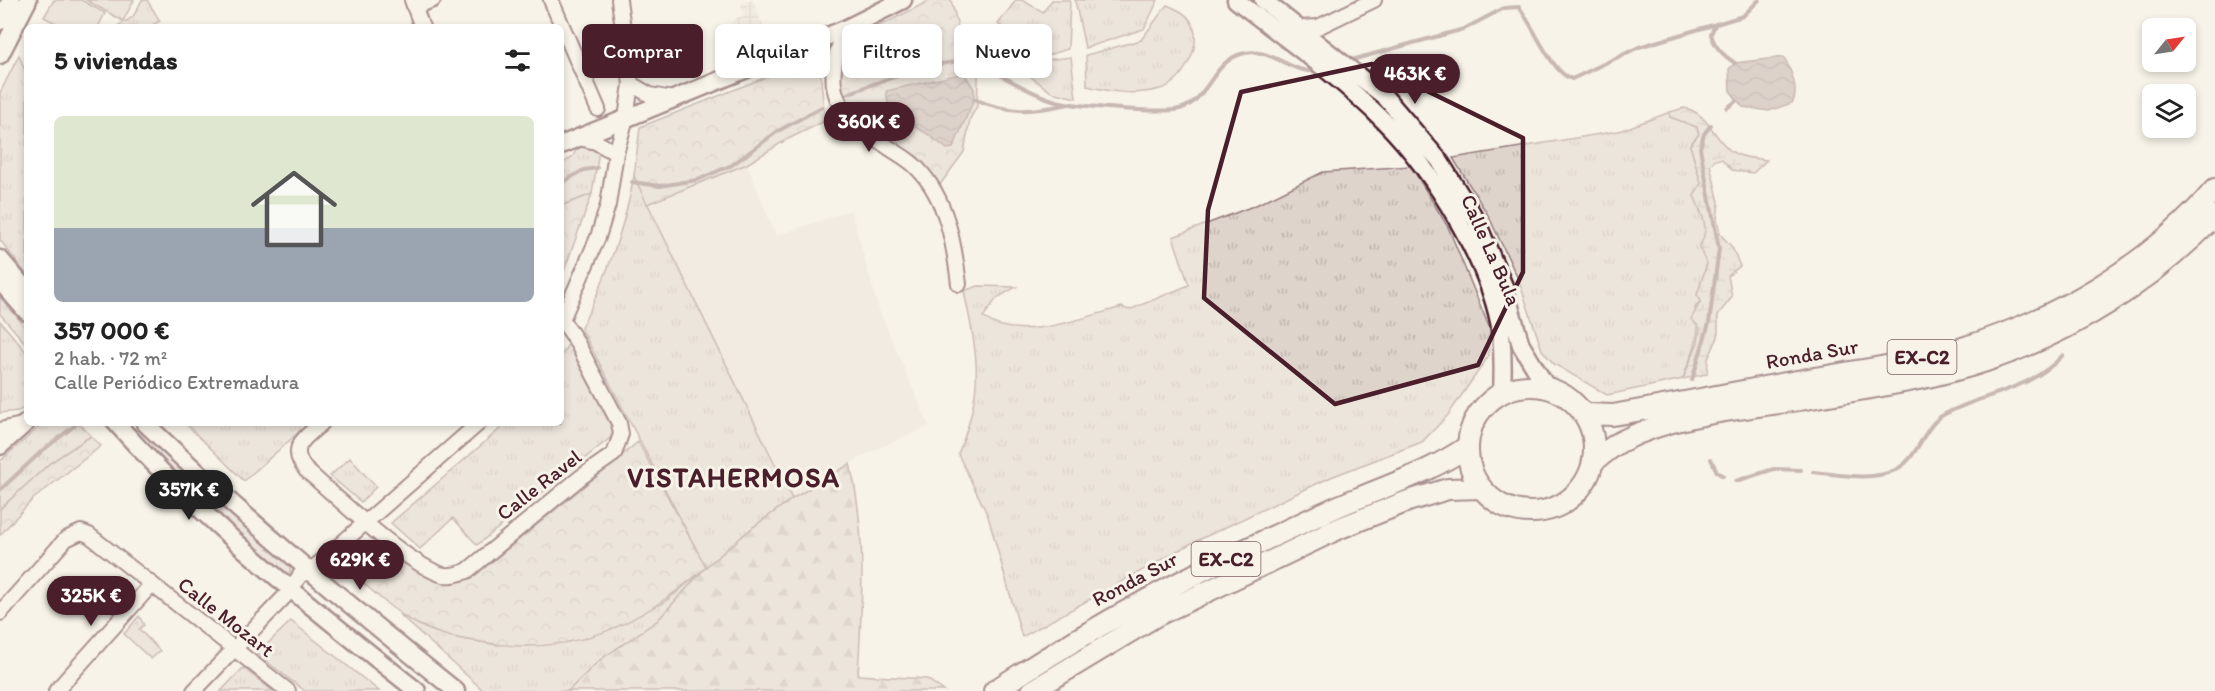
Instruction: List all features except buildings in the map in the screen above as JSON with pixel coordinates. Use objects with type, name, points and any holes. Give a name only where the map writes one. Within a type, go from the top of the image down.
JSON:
[{"type":"highway","name":"Ronda Sur","points":[[1584,414],[1613,415],[1870,368],[1955,351],[2000,335],[2042,318],[2091,292],[2134,263],[2172,233],[2215,189]]},
{"type":"highway","name":"Ronda Sur","points":[[1593,462],[1620,442],[1650,428],[1713,414],[1940,374],[1986,361],[2031,344],[2115,300],[2183,248],[2215,216]]},
{"type":"highway","points":[[1481,488],[1473,475],[1468,446],[1471,430],[1478,415],[1502,392],[1531,386],[1546,388],[1574,402],[1584,414]]},
{"type":"highway","name":"EX-C2","points":[[1481,488],[1506,508],[1538,513],[1553,509],[1573,496],[1588,478],[1593,462],[1594,446],[1591,429],[1584,414]]},
{"type":"highway","name":"Ronda Sur","points":[[994,691],[1082,634],[1166,588],[1360,497],[1418,476],[1468,446]]},
{"type":"highway","name":"Ronda Sur","points":[[1032,691],[1156,616],[1340,528],[1408,501],[1448,489],[1481,488]]},
{"type":"main road","points":[[0,21],[11,0]]},
{"type":"main road","points":[[0,55],[28,0]]},
{"type":"main road","points":[[855,24],[903,0]]},
{"type":"main road","name":"Calle La Bula","points":[[1236,0],[1314,60],[1384,121],[1411,150],[1439,190],[1466,239],[1496,315],[1501,333],[1502,392]]},
{"type":"main road","name":"Calle La Bula","points":[[1263,0],[1385,97],[1439,159],[1491,253],[1504,286],[1521,345],[1546,388]]},
{"type":"main road","points":[[564,144],[842,30]]},
{"type":"main road","points":[[0,259],[24,287]]},
{"type":"main road","points":[[0,281],[24,309]]},
{"type":"main road","points":[[0,446],[24,425]]},
{"type":"main road","points":[[119,426],[188,496],[291,590],[417,691]]},
{"type":"main road","points":[[148,426],[216,491],[309,572],[456,691]]},
{"type":"street","points":[[421,24],[413,4],[433,0]]},
{"type":"street","points":[[551,0],[554,24]]},
{"type":"street","points":[[564,313],[598,237],[608,205],[616,153],[626,118],[631,84],[619,0]]},
{"type":"street","points":[[1300,28],[1325,24],[1374,0]]},
{"type":"street","points":[[842,39],[832,72],[841,109],[857,126],[917,168],[928,181],[952,235],[958,280]]},
{"type":"street","points":[[564,44],[598,110]]},
{"type":"street","points":[[631,84],[650,95],[674,99]]},
{"type":"street","points":[[579,138],[596,142],[616,153]]},
{"type":"street","name":"Calle Ravel","points":[[318,426],[302,440],[298,448],[300,462],[366,521],[411,557],[440,574],[455,575],[467,571],[573,484],[614,454],[621,434],[619,423],[574,337],[564,324]]},
{"type":"street","points":[[0,430],[24,424]]},
{"type":"street","points":[[194,691],[291,590],[299,588],[306,581],[309,572],[476,426]]},
{"type":"street","name":"Calle Mozart","points":[[0,613],[66,539],[81,532],[89,535],[288,691]]},
{"type":"street","points":[[56,691],[151,585]]},
{"type":"highlighted area","points":[[1372,64],[1523,138],[1523,272],[1478,365],[1335,404],[1204,298],[1208,210],[1241,92]]},
{"type":"shaded area","points":[[753,0],[762,24],[730,24],[743,15],[741,4]]},
{"type":"shaded area","points":[[747,164],[776,236],[851,210],[879,310],[929,426],[868,453],[792,499],[647,204]]},
{"type":"green space","points":[[54,0],[81,0],[105,13],[100,24],[57,24],[44,17]]},
{"type":"green space","points":[[86,0],[134,0],[123,21]]},
{"type":"green space","points":[[142,0],[147,0],[160,21],[154,24],[121,24],[133,17]]},
{"type":"green space","points":[[931,0],[951,0],[957,24],[954,24],[954,78],[978,78],[977,106],[970,119],[964,152],[939,186],[907,152],[865,123],[846,99],[841,83],[842,70],[842,78],[942,78],[942,24],[883,24]]},
{"type":"green space","points":[[1016,0],[1022,0],[1043,12],[1052,0],[1070,0],[1068,49],[1052,54],[1052,24],[998,24]]},
{"type":"green space","points":[[1075,0],[1158,0],[1144,29],[1085,48]]},
{"type":"green space","points":[[1167,5],[1187,17],[1194,29],[1194,47],[1182,73],[1168,86],[1141,92],[1114,91],[1087,86],[1086,55],[1141,40]]},
{"type":"green space","points":[[19,55],[24,68],[24,271],[0,240],[0,93]]},
{"type":"green space","points":[[1071,57],[1076,98],[1051,92],[1033,78],[1052,78],[1052,59]]},
{"type":"green space","points":[[764,78],[821,78],[825,121],[786,140],[747,164],[647,204],[634,176],[640,127]]},
{"type":"green space","points":[[1684,108],[1705,120],[1731,151],[1743,156],[1767,160],[1753,173],[1732,170],[1722,159],[1715,160],[1710,165],[1719,202],[1717,219],[1720,234],[1732,247],[1740,266],[1728,276],[1732,297],[1718,315],[1718,337],[1708,359],[1707,374],[1683,379],[1698,342],[1700,328],[1691,319],[1701,301],[1697,295],[1707,264],[1699,247],[1703,240],[1704,222],[1694,196],[1701,183],[1690,145],[1699,134],[1697,127],[1670,117],[1670,112]]},
{"type":"green space","points":[[1670,112],[1670,117],[1697,127],[1699,134],[1690,145],[1701,183],[1700,211],[1705,222],[1706,236],[1699,247],[1707,264],[1697,295],[1701,300],[1695,308],[1697,337],[1683,379],[1607,395],[1554,364],[1542,350],[1519,281],[1488,215],[1453,158],[1619,131]]},
{"type":"green space","points":[[579,145],[599,151],[592,194],[564,205],[564,163],[573,156]]},
{"type":"green space","points":[[1411,166],[1448,227],[1490,329],[1488,357],[1448,415],[1422,442],[1331,477],[1188,545],[1022,637],[988,516],[958,454],[972,410],[976,373],[973,335],[964,291],[978,286],[1016,287],[997,298],[983,317],[997,325],[1014,328],[1051,326],[1122,307],[1129,310],[1189,285],[1173,237],[1256,205],[1323,172]]},
{"type":"green space","points":[[634,176],[792,499],[752,528],[706,567],[581,328],[613,254]]},
{"type":"green space","points":[[592,194],[564,271],[564,205]]},
{"type":"green space","points":[[0,297],[24,325],[24,342],[0,314]]},
{"type":"green space","points":[[0,321],[24,349],[24,408],[0,413]]},
{"type":"green space","points":[[569,343],[615,434],[477,545],[453,518],[420,549],[391,523],[504,426],[564,426],[564,351]]},
{"type":"green space","points":[[41,426],[82,426],[91,436],[50,463],[0,509],[0,461]]},
{"type":"green space","points":[[188,426],[306,426],[244,481]]},
{"type":"green space","points":[[138,427],[290,565],[290,573],[283,575],[136,436],[134,430]]},
{"type":"green space","points":[[91,436],[101,446],[32,500],[0,535],[0,509],[50,463]]},
{"type":"green space","points":[[638,442],[706,567],[681,588],[629,621],[602,633],[575,641],[545,645],[514,646],[466,640],[437,633],[414,622],[351,572],[361,563],[355,558],[377,538],[409,564],[432,577],[458,581],[472,578]]},
{"type":"green space","points":[[350,458],[376,487],[361,502],[330,476]]},
{"type":"green space","points":[[850,464],[861,542],[862,595],[858,675],[927,679],[944,691],[568,691],[600,660],[657,621],[706,567],[752,528],[792,499]]},
{"type":"green space","points":[[702,571],[657,621],[600,660],[568,691],[484,691],[399,614],[425,628],[458,638],[498,645],[662,604]]},
{"type":"green space","points":[[139,616],[144,625],[139,629],[160,651],[151,659],[124,634]]},
{"type":"green space","points":[[291,621],[379,691],[305,691],[257,654]]},
{"type":"green space","points":[[243,668],[273,691],[221,691]]},
{"type":"water","points":[[1784,57],[1795,86],[1792,103],[1769,111],[1743,107],[1730,91],[1729,69],[1735,63]]},
{"type":"water","points":[[954,75],[954,78],[967,78],[974,89],[974,99],[953,148],[947,149],[926,133],[890,113],[886,91]]},
{"type":"waterway","points":[[1348,61],[1464,29],[1504,8],[1519,7],[1550,59],[1557,68],[1572,79],[1639,47],[1743,16],[1759,0]]},
{"type":"waterway","points":[[1715,25],[1711,34],[1714,43],[1735,63]]},
{"type":"waterway","points":[[847,94],[913,71],[950,62],[966,61],[982,63],[1021,87],[1056,101],[1115,108],[1174,110],[1194,101],[1222,66],[1241,54],[1262,53],[1298,69],[1318,71]]},
{"type":"waterway","points":[[974,99],[999,107],[1021,110],[1069,104]]},
{"type":"waterway","points":[[1727,108],[1736,101]]},
{"type":"waterway","points":[[632,182],[660,186],[697,180],[732,165],[778,131],[822,107]]},
{"type":"waterway","points":[[1692,380],[1709,323],[1719,249],[1700,148],[1704,134],[1711,125]]},
{"type":"waterway","points":[[564,181],[584,170],[597,168]]},
{"type":"waterway","points":[[1813,472],[1876,476],[1895,470],[1910,458],[1937,419],[1960,407],[2022,384],[2051,367],[2063,355]]},
{"type":"waterway","points":[[0,490],[42,451],[74,426]]},
{"type":"waterway","points":[[1711,459],[1717,472],[1723,476]]},
{"type":"waterway","points":[[1736,481],[1774,469],[1801,470]]},
{"type":"district","name":"VISTAHERMOSA","points":[[734,478]]}]
